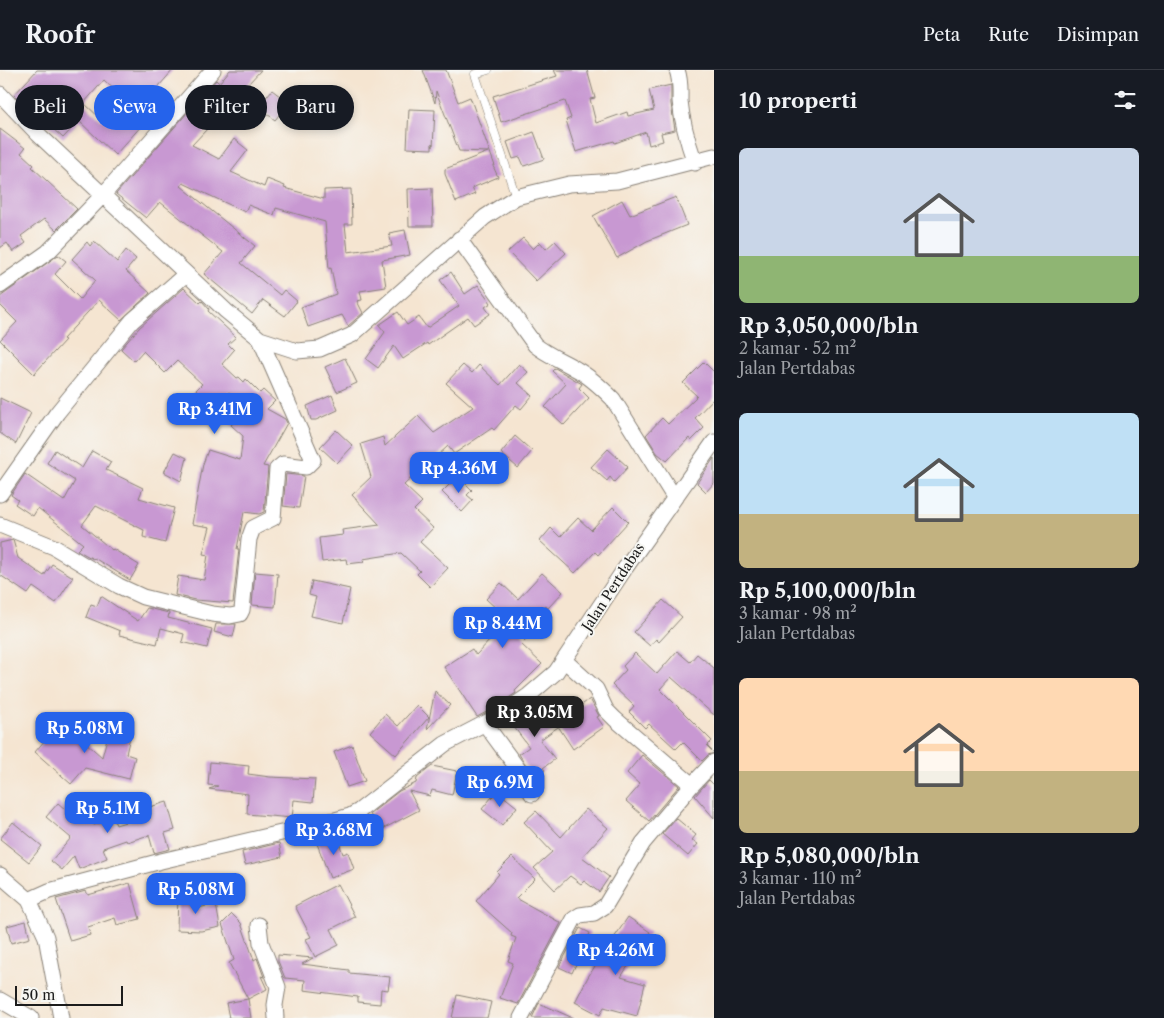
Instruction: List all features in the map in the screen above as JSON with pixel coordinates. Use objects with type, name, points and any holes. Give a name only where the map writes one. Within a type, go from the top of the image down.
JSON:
[{"type":"street","points":[[0,286],[48,252],[103,195],[214,70]]},
{"type":"street","points":[[677,70],[680,80],[680,101],[686,137],[695,163]]},
{"type":"street","points":[[0,94],[38,134],[226,311],[260,339],[297,351],[320,349],[352,335],[485,216],[516,197],[570,184],[617,181],[695,163],[714,156]]},
{"type":"street","points":[[459,239],[535,345],[578,370],[613,399],[674,497]]},
{"type":"street","points":[[0,494],[57,413],[132,321],[186,274]]},
{"type":"street","points":[[0,525],[54,547],[119,586],[143,597],[212,614],[230,616],[240,614],[242,610],[249,539],[253,528],[272,518],[277,468],[283,464],[306,467],[313,460],[260,339]]},
{"type":"street","name":"Jalan Pertdabas","points":[[29,900],[49,891],[161,861],[350,816],[378,797],[445,744],[485,724],[528,696],[556,672],[674,497],[714,442]]},
{"type":"street","points":[[564,660],[596,689],[606,710],[615,720],[692,785]]},
{"type":"street","points":[[485,724],[521,773],[532,794]]},
{"type":"street","points":[[521,1018],[574,919],[580,915],[594,913],[605,906],[643,843],[714,762]]},
{"type":"street","points":[[0,875],[29,900],[46,938],[61,1018]]},
{"type":"street","points":[[259,926],[261,943],[278,987],[276,1018]]},
{"type":"street","points":[[2,1005],[31,1018]]},
{"type":"lane","points":[[488,70],[476,74],[516,197]]},
{"type":"building","points":[[37,70],[173,70],[160,85],[109,85],[104,80],[100,85],[94,85],[94,92],[84,103],[84,85],[23,85]]},
{"type":"building","points":[[230,70],[261,70],[247,85],[212,85],[216,80],[219,83]]},
{"type":"building","points":[[423,70],[446,70],[458,102],[470,97],[498,177],[472,188],[475,194],[456,202],[445,174],[445,169],[488,152],[459,151],[436,91],[435,103]]},
{"type":"building","points":[[554,70],[587,70],[595,98],[590,99],[596,123],[627,112],[628,116],[654,110],[649,90],[671,85],[671,104],[675,130],[661,133],[663,141],[649,145],[646,132],[615,143],[614,141],[576,152],[566,120],[571,118],[565,101],[501,122],[493,96],[557,76]]},
{"type":"building","points":[[272,90],[277,94],[277,118],[275,120],[267,114],[267,96]]},
{"type":"building","points":[[84,103],[94,112],[94,130],[138,130],[115,155],[84,126]]},
{"type":"building","points":[[409,109],[435,110],[432,149],[407,148]]},
{"type":"building","points":[[185,115],[185,130],[206,130],[192,145],[219,159],[234,139],[248,150],[231,172],[264,187],[267,179],[285,186],[284,188],[324,199],[324,190],[351,189],[352,224],[345,224],[348,252],[392,246],[389,233],[405,230],[410,255],[382,260],[386,287],[360,291],[362,300],[357,301],[363,313],[348,326],[342,315],[308,327],[301,307],[336,294],[331,268],[329,269],[325,222],[276,208],[274,215],[248,205],[245,212],[183,183],[181,186],[255,246],[241,263],[280,295],[284,290],[297,301],[285,316],[263,300],[252,314],[204,274],[223,252],[160,202],[146,218],[116,194],[172,130],[175,130],[175,127]]},
{"type":"building","points":[[0,129],[25,148],[21,153],[34,165],[32,167],[77,209],[56,230],[44,219],[21,236],[26,243],[13,252],[7,243],[0,248]]},
{"type":"building","points":[[54,130],[71,130],[63,138]]},
{"type":"building","points":[[534,132],[544,159],[524,166],[520,157],[513,159],[507,142]]},
{"type":"building","points":[[432,188],[433,226],[409,226],[408,189]]},
{"type":"building","points":[[676,197],[687,225],[647,241],[617,258],[593,216],[622,200],[630,215]]},
{"type":"building","points":[[523,238],[533,249],[540,242],[546,249],[555,241],[566,253],[536,281],[508,252]]},
{"type":"building","points":[[94,241],[117,262],[126,250],[136,259],[126,271],[150,293],[121,320],[99,300],[34,374],[0,340],[17,322],[0,305],[0,297],[58,255],[66,261],[55,274],[80,299],[95,280],[72,259],[87,242],[90,246]]},
{"type":"building","points":[[451,272],[465,294],[478,285],[491,303],[485,307],[490,314],[474,325],[468,317],[428,345],[427,343],[403,359],[394,346],[378,368],[366,359],[385,332],[379,325],[398,312],[407,325],[419,317],[427,328],[459,306],[440,280]]},
{"type":"building","points":[[184,288],[200,303],[202,301],[209,309],[208,311],[236,337],[228,344],[234,350],[222,364],[237,378],[239,377],[244,382],[246,379],[260,393],[263,390],[275,401],[267,409],[285,419],[287,423],[263,466],[268,467],[264,512],[259,514],[244,512],[237,549],[239,549],[233,603],[195,600],[175,595],[178,576],[204,580],[208,555],[203,554],[210,527],[192,524],[203,464],[208,450],[240,460],[243,436],[231,425],[246,409],[229,392],[209,410],[192,394],[202,384],[177,361],[165,373],[143,351],[134,361],[121,349],[139,328]]},
{"type":"building","points":[[345,358],[357,383],[337,392],[325,367]]},
{"type":"building","points":[[704,362],[714,372],[714,398],[695,418],[704,428],[691,441],[689,438],[667,461],[657,453],[646,435],[662,418],[668,424],[697,396],[683,383]]},
{"type":"building","points":[[519,364],[528,372],[518,383],[532,396],[521,409],[516,405],[494,430],[492,428],[454,454],[448,446],[404,485],[422,502],[414,510],[433,528],[420,542],[448,568],[430,587],[417,574],[420,571],[401,553],[363,559],[364,562],[347,564],[346,559],[322,562],[319,538],[343,535],[342,530],[380,525],[352,495],[371,477],[361,444],[383,437],[385,446],[418,416],[434,433],[473,407],[446,383],[463,365],[472,373],[479,365],[500,385]]},
{"type":"building","points":[[555,368],[582,384],[579,388],[589,398],[564,425],[545,407],[566,384],[552,371]]},
{"type":"building","points":[[332,395],[338,410],[316,420],[311,420],[307,406]]},
{"type":"building","points":[[0,398],[31,413],[16,444],[0,433]]},
{"type":"building","points":[[336,430],[353,446],[337,463],[320,447]]},
{"type":"building","points":[[515,436],[532,451],[518,468],[501,453]]},
{"type":"building","points":[[608,449],[628,467],[614,482],[610,477],[607,481],[591,467]]},
{"type":"building","points":[[55,450],[82,468],[92,451],[111,462],[106,470],[143,488],[139,498],[174,508],[165,543],[143,537],[144,530],[96,506],[82,525],[112,550],[139,565],[130,580],[77,550],[83,544],[38,508],[33,516],[15,504],[18,500],[11,495],[25,474],[64,501],[75,481],[47,463]]},
{"type":"building","points":[[175,452],[187,458],[181,481],[164,472]]},
{"type":"building","points":[[714,458],[714,483],[706,492],[697,483]]},
{"type":"building","points":[[286,474],[304,476],[299,508],[283,506]]},
{"type":"building","points":[[458,476],[472,490],[467,495],[473,500],[462,512],[442,492]]},
{"type":"building","points":[[613,507],[628,522],[598,555],[595,552],[575,573],[540,541],[551,528],[560,537],[578,518],[591,530]]},
{"type":"building","points":[[13,540],[18,558],[44,576],[52,564],[73,577],[56,603],[33,587],[28,594],[0,575],[0,543]]},
{"type":"building","points":[[255,572],[278,574],[275,607],[252,605]]},
{"type":"building","points":[[542,573],[563,592],[548,608],[546,606],[521,634],[526,639],[521,644],[542,664],[515,691],[516,693],[477,717],[444,667],[472,649],[476,655],[509,620],[486,599],[501,583],[518,599]]},
{"type":"building","points":[[312,581],[350,589],[343,623],[311,616],[316,597],[309,595]]},
{"type":"building","points":[[101,596],[138,621],[147,608],[169,613],[168,618],[212,629],[207,648],[182,642],[184,634],[161,628],[157,644],[119,635],[120,631],[86,617],[91,604],[97,606]]},
{"type":"building","points":[[663,600],[682,617],[659,642],[656,639],[650,646],[634,632]]},
{"type":"building","points":[[216,624],[236,624],[233,637],[214,632]]},
{"type":"building","points":[[677,651],[690,662],[697,654],[714,668],[714,715],[671,677],[660,689],[712,741],[707,746],[714,753],[708,755],[702,761],[683,742],[676,749],[649,724],[645,728],[629,712],[634,706],[612,685],[626,670],[623,666],[635,653],[657,674]]},
{"type":"building","points":[[435,691],[450,705],[427,729]]},
{"type":"building","points":[[590,699],[599,716],[597,717],[604,727],[573,749],[556,723]]},
{"type":"building","points":[[417,705],[429,717],[396,755],[370,732],[385,714],[398,726]]},
{"type":"building","points":[[537,705],[542,705],[558,727],[540,740],[555,759],[534,778],[519,754],[529,747],[511,723]]},
{"type":"building","points":[[61,721],[102,757],[109,731],[130,737],[126,754],[135,757],[129,779],[85,768],[71,784],[35,752]]},
{"type":"building","points":[[352,745],[365,781],[347,787],[334,752]]},
{"type":"building","points":[[642,755],[679,786],[649,821],[626,801],[640,785],[627,773]]},
{"type":"building","points":[[210,762],[249,766],[248,774],[315,779],[313,802],[294,800],[292,818],[247,814],[248,794],[209,789],[218,786],[208,785]]},
{"type":"building","points":[[432,766],[457,771],[452,795],[432,790],[430,796],[409,791],[419,810],[379,831],[370,814],[399,791],[416,783],[417,778]]},
{"type":"building","points":[[709,780],[714,785],[714,818],[695,796]]},
{"type":"building","points":[[497,791],[517,807],[502,825],[482,809]]},
{"type":"building","points":[[167,802],[175,830],[165,833],[170,849],[154,853],[149,835],[103,848],[107,858],[79,869],[74,856],[62,870],[51,861],[71,838],[46,817],[58,803],[81,823],[92,819],[94,825],[113,818],[116,825],[148,815],[146,808]]},
{"type":"building","points":[[586,809],[608,828],[582,857],[609,877],[599,892],[584,881],[581,884],[570,876],[555,890],[534,868],[552,852],[524,822],[536,811],[561,837]]},
{"type":"building","points":[[676,818],[696,835],[692,840],[698,844],[688,856],[662,834]]},
{"type":"building","points":[[13,822],[42,846],[29,862],[0,839]]},
{"type":"building","points":[[336,834],[343,854],[348,852],[354,869],[330,878],[316,841]]},
{"type":"building","points":[[279,843],[282,857],[245,865],[242,852]]},
{"type":"building","points":[[512,857],[535,879],[516,898],[561,923],[518,1004],[500,998],[513,963],[508,961],[516,938],[511,936],[512,933],[476,901],[499,874],[497,872]]},
{"type":"building","points":[[130,883],[140,919],[117,925],[115,918],[88,927],[90,935],[70,941],[56,899],[86,891],[88,895]]},
{"type":"building","points":[[338,884],[355,917],[331,929],[339,945],[315,957],[306,939],[311,937],[295,906]]},
{"type":"building","points":[[178,894],[198,895],[198,908],[216,904],[220,927],[201,931],[177,930]]},
{"type":"building","points":[[232,914],[241,923],[254,960],[257,958],[264,977],[261,976],[267,989],[248,999],[229,963],[234,960],[222,924]]},
{"type":"building","points":[[628,917],[650,932],[621,977],[645,984],[637,1016],[604,1007],[600,1015],[575,1002],[601,957],[607,961],[620,942],[614,938]]},
{"type":"building","points":[[26,921],[30,938],[11,943],[7,926]]},
{"type":"building","points":[[580,928],[590,933],[572,973],[559,967]]},
{"type":"building","points":[[278,955],[313,958],[302,964],[349,970],[349,973],[390,977],[388,990],[381,989],[380,1004],[358,1002],[358,997],[304,990],[305,980],[285,978],[278,961]]},
{"type":"building","points":[[457,995],[491,1002],[487,1018],[452,1018]]},
{"type":"building","points":[[248,999],[251,1018],[229,1018],[226,1003]]},
{"type":"building","points":[[539,1003],[573,1018],[532,1018]]}]
